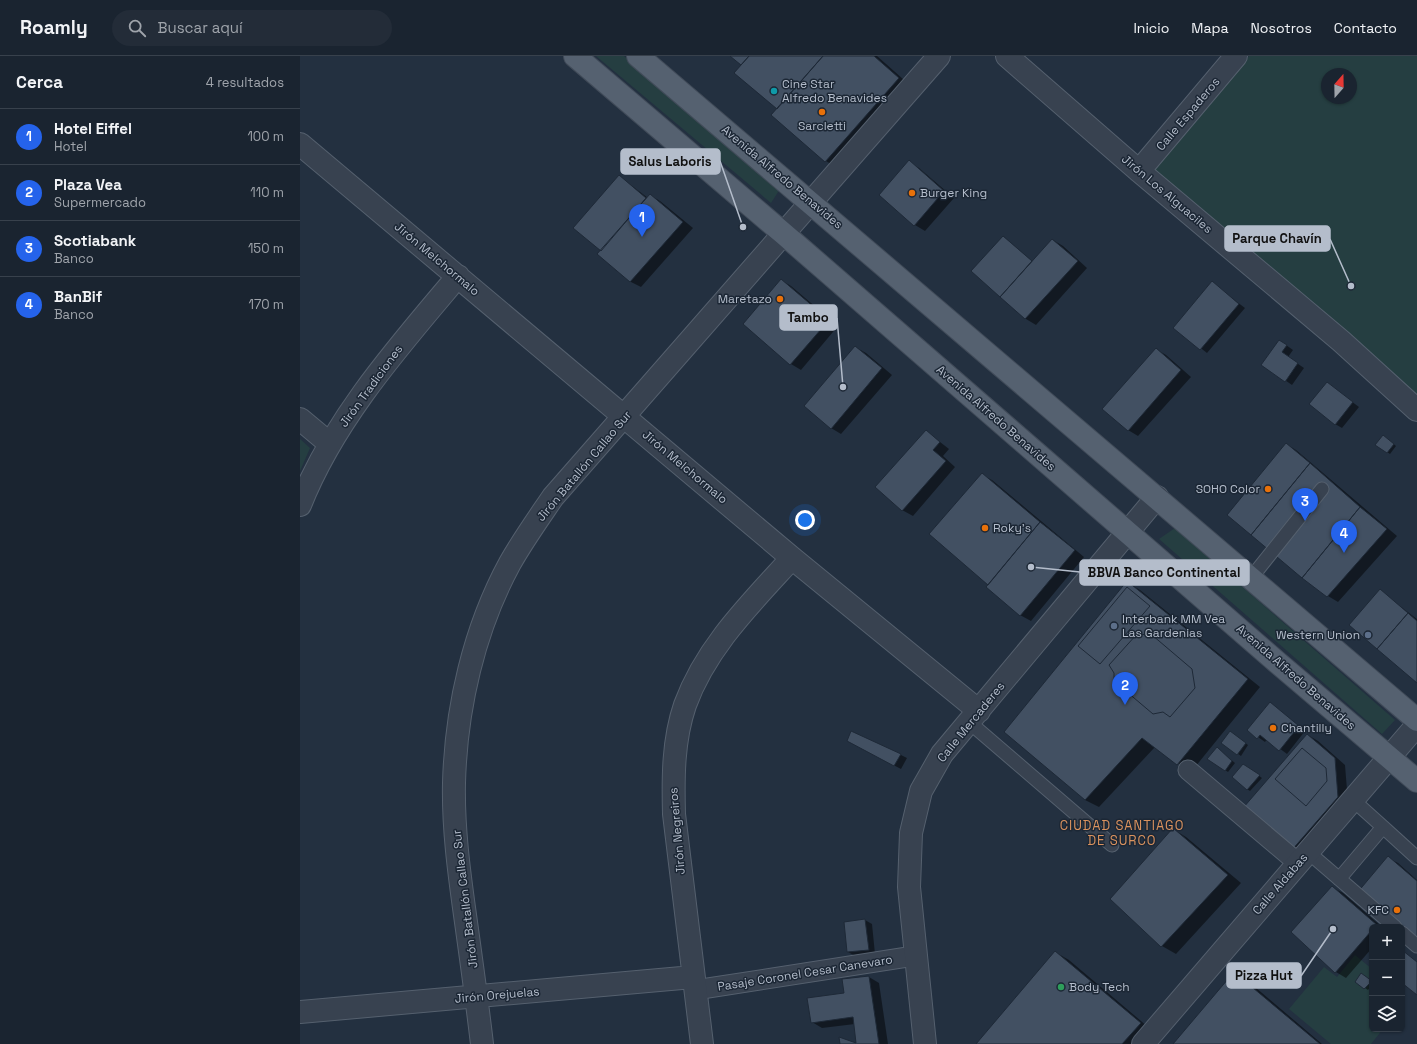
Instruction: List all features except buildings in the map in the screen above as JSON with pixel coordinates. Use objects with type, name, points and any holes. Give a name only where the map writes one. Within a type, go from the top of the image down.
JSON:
[{"type":"main road","name":"Avenida Alfredo Benavides","points":[[575,56],[784,234],[1129,532],[1278,663],[1417,781]]},
{"type":"main road","name":"Avenida Alfredo Benavides","points":[[644,58],[1417,720]]},
{"type":"street","name":"Jirón Batallón Callao Sur","points":[[482,1044],[457,855],[454,783],[460,713],[472,658],[489,608],[510,564],[531,528],[553,498],[939,56]]},
{"type":"street","name":"Jirón Los Alguaciles","points":[[1007,56],[1139,171],[1341,341],[1417,410]]},
{"type":"street","name":"Calle Espaderos","points":[[1139,171],[1236,56]]},
{"type":"street","name":"Jirón Melchormalo","points":[[300,144],[792,558],[974,717]]},
{"type":"street","name":"Jirón Tradiciones","points":[[300,506],[306,489],[330,444],[365,392],[404,340],[458,276]]},
{"type":"street","points":[[300,419],[330,444]]},
{"type":"street","name":"Calle Mercaderes","points":[[924,1044],[914,956],[909,887],[911,833],[921,791],[942,754],[1157,497]]},
{"type":"street","name":"Jirón Negreiros","points":[[702,1044],[674,814],[673,781],[677,740],[685,706],[701,670],[732,623],[792,558]]},
{"type":"street","name":"Calle Aldabas","points":[[1143,1044],[1417,725]]},
{"type":"street","points":[[1188,770],[1303,857]]},
{"type":"street","name":"Pasaje Coronel Cesar Canevaro","points":[[694,984],[914,956]]},
{"type":"street","name":"Jirón Orejuelas","points":[[300,1012],[476,996],[694,984]]},
{"type":"lane","points":[[1251,578],[1322,489]]},
{"type":"lane","points":[[974,717],[1112,845]]},
{"type":"lane","points":[[1353,800],[1417,858]]},
{"type":"lane","points":[[1339,879],[1383,827]]},
{"type":"lane","points":[[1303,857],[1339,879],[1392,924]]},
{"type":"lane","points":[[1405,936],[1417,946]]},
{"type":"green space","points":[[596,56],[624,56],[780,189],[771,203]]},
{"type":"green space","points":[[1249,56],[1417,56],[1417,400],[1151,173]]},
{"type":"green space","points":[[300,439],[310,448],[300,471]]},
{"type":"green space","points":[[1175,528],[1395,720],[1382,734],[1159,539]]},
{"type":"green space","points":[[1355,955],[1369,967],[1369,1032],[1381,1032],[1371,1044],[1331,1044],[1289,1009],[1324,967],[1337,977]]},
{"type":"place","name":"Cine Star Alfredo Benavides","points":[[774,91]]},
{"type":"place","name":"Sarcletti","points":[[822,112]]},
{"type":"place","name":"Burger King","points":[[912,193]]},
{"type":"place","name":"Salus Laboris","points":[[743,227]]},
{"type":"place","name":"Hotel Eiffel","points":[[642,237]]},
{"type":"place","name":"Parque Chavín","points":[[1351,286]]},
{"type":"place","name":"Maretazo","points":[[780,299]]},
{"type":"place","name":"Tambo","points":[[843,387]]},
{"type":"place","name":"SOHO Color","points":[[1268,489]]},
{"type":"place","name":"Scotiabank","points":[[1305,521]]},
{"type":"place","name":"Roky's","points":[[985,528]]},
{"type":"place","name":"BanBif","points":[[1344,553]]},
{"type":"place","name":"BBVA Banco Continental","points":[[1031,567]]},
{"type":"place","name":"Interbank MM Vea Las Gardenias","points":[[1114,626]]},
{"type":"place","name":"Western Union","points":[[1368,635]]},
{"type":"place","name":"Plaza Vea","points":[[1125,705]]},
{"type":"place","name":"Chantilly","points":[[1273,728]]},
{"type":"place","name":"KFC","points":[[1397,910]]},
{"type":"place","name":"Pizza Hut","points":[[1333,929]]},
{"type":"place","name":"Body Tech","points":[[1061,987]]},
{"type":"district","name":"CIUDAD SANTIAGO DE SURCO","points":[[1122,832]]}]
